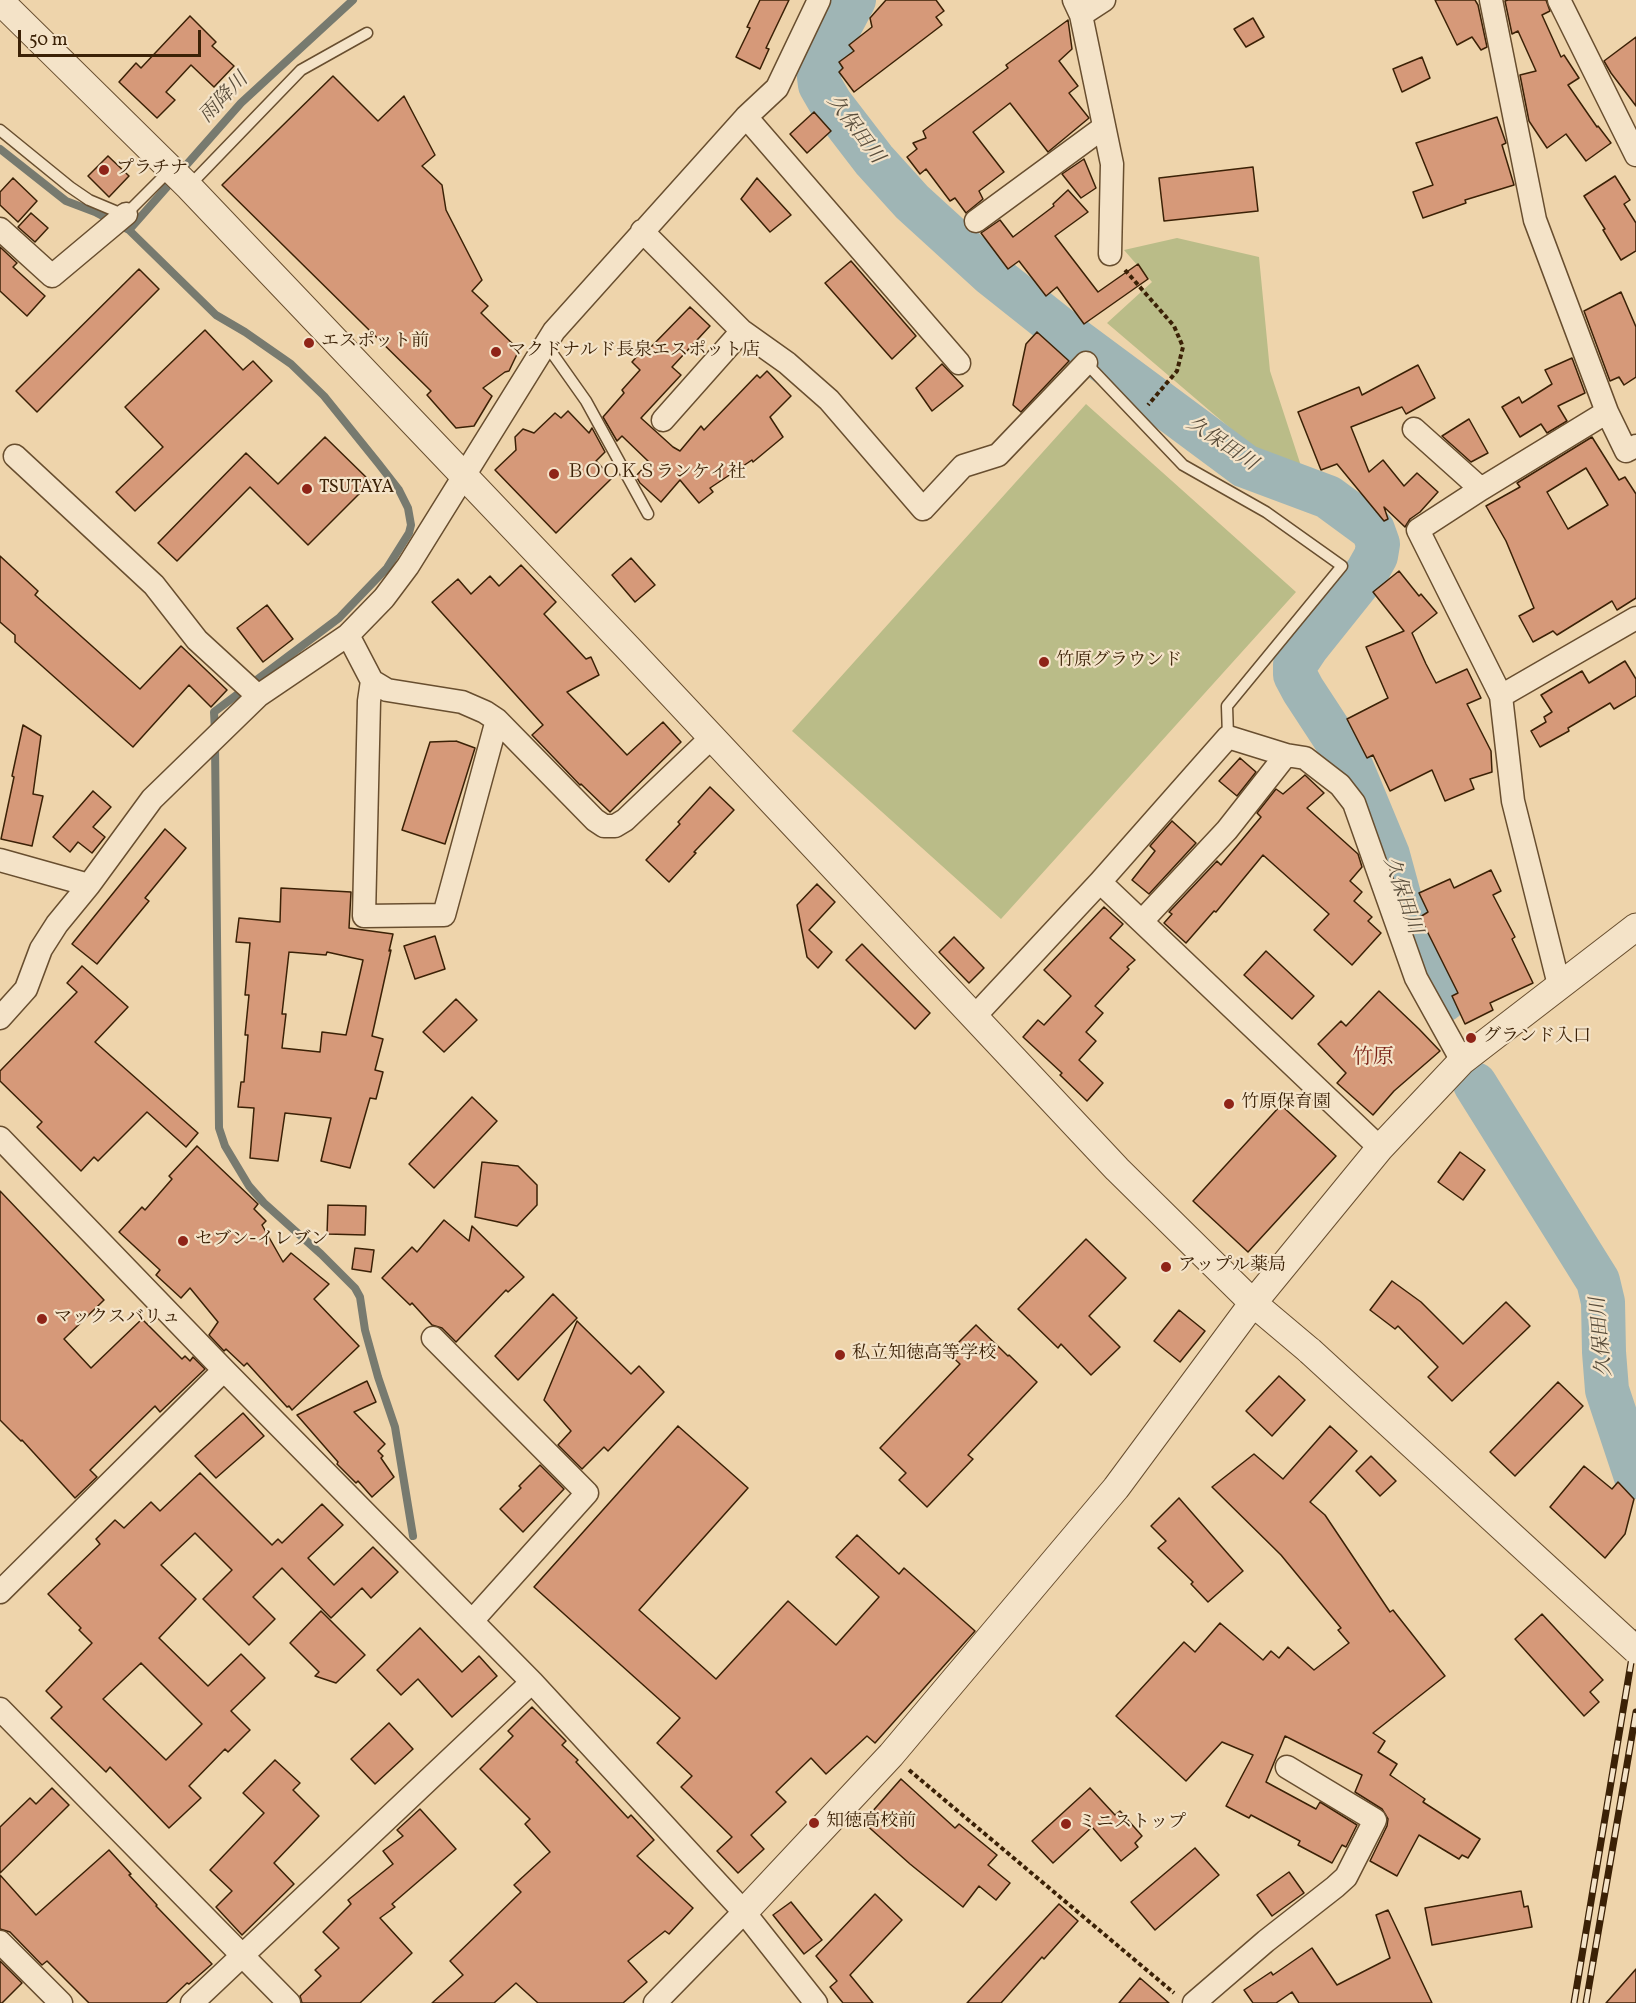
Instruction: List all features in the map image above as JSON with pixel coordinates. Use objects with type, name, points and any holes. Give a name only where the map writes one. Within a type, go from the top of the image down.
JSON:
[{"type":"street","points":[[0,1018],[26,989],[41,949],[57,924],[89,885],[152,799],[258,696],[348,635],[384,598],[408,566],[465,476],[545,343],[642,231],[746,117],[777,88],[819,0]]},
{"type":"street","points":[[1104,0],[1078,8],[1112,164],[1110,254]]},
{"type":"street","points":[[1491,0],[1535,220],[1607,412],[1626,451],[1636,446]]},
{"type":"street","points":[[1559,0],[1636,155]]},
{"type":"street","points":[[0,1],[180,178],[465,476],[1117,1169],[1253,1303],[1310,1351],[1636,1650]]},
{"type":"street","points":[[746,117],[959,363]]},
{"type":"street","points":[[976,221],[1104,127]]},
{"type":"street","points":[[0,229],[52,276],[126,214]]},
{"type":"street","points":[[642,231],[742,332],[787,363],[829,400],[923,509],[963,466],[998,455],[1086,363]]},
{"type":"street","points":[[663,420],[742,332]]},
{"type":"street","points":[[1559,985],[1513,801],[1501,696],[1418,530],[1607,412]]},
{"type":"street","points":[[1414,429],[1481,489]]},
{"type":"street","points":[[15,456],[154,585],[197,640],[258,696]]},
{"type":"street","points":[[1501,696],[1636,618]]},
{"type":"street","points":[[348,635],[372,681],[387,690],[462,702],[485,712],[497,720],[595,820],[604,826],[615,826],[625,820],[711,738]]},
{"type":"street","points":[[372,681],[369,701],[364,916],[444,915],[497,720]]},
{"type":"street","points":[[974,1017],[1100,882],[1228,737],[1286,755],[1305,758],[1340,785],[1354,804],[1416,978],[1462,1061]]},
{"type":"street","points":[[1142,921],[1227,830],[1286,755]]},
{"type":"street","points":[[0,860],[89,885]]},
{"type":"street","points":[[1100,882],[1380,1148]]},
{"type":"street","points":[[655,2003],[891,1755],[1116,1488],[1253,1303],[1380,1148],[1462,1061],[1636,927]]},
{"type":"street","points":[[0,1138],[224,1370],[532,1682],[744,1912],[816,2003]]},
{"type":"street","points":[[433,1338],[587,1493],[472,1621]]},
{"type":"street","points":[[0,1592],[224,1370]]},
{"type":"street","points":[[192,2003],[532,1682]]},
{"type":"street","points":[[0,1710],[289,2003]]},
{"type":"street","points":[[1186,1999],[1266,1941],[1346,1877],[1375,1820],[1287,1767]]},
{"type":"street","points":[[0,1942],[61,2003]]},
{"type":"lane","points":[[0,130],[89,200],[126,214],[180,178],[301,69],[367,33]]},
{"type":"lane","points":[[545,343],[585,401],[648,514]]},
{"type":"lane","points":[[1086,363],[1183,465],[1266,512],[1342,566],[1227,706],[1228,737]]},
{"type":"path","points":[[1110,254],[1174,326],[1183,347],[1177,371],[1137,418]]},
{"type":"path","points":[[891,1755],[1186,1999]]},
{"type":"green space","points":[[1177,238],[1259,257],[1270,371],[1301,466],[1271,463],[1107,323],[1152,282],[1124,250]]},
{"type":"green space","name":"竹原グラウンド","points":[[1086,404],[1296,592],[1001,919],[792,731]]},
{"type":"building","points":[[760,0],[789,0],[766,48],[769,49],[760,69],[736,57]]},
{"type":"building","points":[[886,0],[936,0],[944,11],[936,17],[942,25],[854,92],[839,72],[843,68],[839,62],[854,51],[849,45],[872,27],[870,18]]},
{"type":"building","points":[[1435,0],[1475,0],[1487,47],[1481,50],[1472,37],[1457,45]]},
{"type":"building","points":[[1546,0],[1550,11],[1542,15],[1561,57],[1564,55],[1579,78],[1568,85],[1611,143],[1586,161],[1566,134],[1547,148],[1529,121],[1520,75],[1536,71],[1518,31],[1512,34],[1505,1]]},
{"type":"building","points":[[190,16],[216,42],[212,46],[234,66],[214,87],[191,65],[166,92],[175,100],[157,118],[119,82],[136,63],[141,68]]},
{"type":"building","points":[[1253,18],[1264,37],[1246,47],[1234,29]]},
{"type":"building","points":[[1068,20],[1072,49],[1059,61],[1078,86],[1069,93],[1089,118],[1048,152],[1010,103],[973,132],[1004,172],[979,191],[983,199],[966,213],[955,198],[950,201],[926,169],[920,174],[907,157],[917,149],[913,143],[926,138],[923,131],[1008,68],[1006,65]]},
{"type":"building","points":[[1636,37],[1636,106],[1604,61]]},
{"type":"building","points":[[1422,57],[1430,78],[1402,92],[1393,69]]},
{"type":"building","points":[[333,76],[378,121],[404,96],[435,155],[422,166],[442,185],[446,210],[482,280],[472,291],[488,306],[481,313],[519,350],[509,371],[483,388],[492,396],[474,426],[456,428],[427,395],[431,391],[222,185]]},
{"type":"building","points":[[814,112],[831,131],[807,153],[790,134]]},
{"type":"building","points":[[1497,117],[1506,143],[1502,145],[1514,185],[1465,200],[1466,203],[1423,218],[1413,192],[1433,185],[1416,143]]},
{"type":"building","points":[[108,156],[129,176],[109,197],[88,176]]},
{"type":"building","points":[[1084,159],[1096,188],[1081,198],[1062,174]]},
{"type":"building","points":[[1253,167],[1258,211],[1164,221],[1159,178]]},
{"type":"building","points":[[1615,176],[1630,200],[1624,204],[1636,223],[1636,251],[1621,260],[1584,196]]},
{"type":"building","points":[[13,178],[37,201],[18,222],[0,205],[0,192]]},
{"type":"building","points":[[757,178],[791,215],[770,232],[741,199]]},
{"type":"building","points":[[1068,190],[1088,212],[1055,236],[1098,292],[1138,264],[1148,279],[1084,324],[1057,287],[1046,296],[1019,261],[1008,269],[981,233],[1000,220],[1013,237],[1054,206],[1053,204]]},
{"type":"building","points":[[31,213],[48,228],[35,242],[18,227]]},
{"type":"building","points":[[0,247],[17,263],[13,267],[45,296],[27,316],[0,291]]},
{"type":"building","points":[[851,261],[916,336],[892,359],[825,283]]},
{"type":"building","points":[[139,269],[159,289],[37,412],[16,391]]},
{"type":"building","points":[[1621,292],[1636,327],[1636,377],[1624,385],[1619,377],[1610,381],[1584,311]]},
{"type":"building","points":[[690,307],[710,326],[672,367],[681,375],[641,418],[673,447],[680,451],[701,426],[704,430],[757,375],[760,378],[767,371],[791,396],[770,417],[783,437],[753,462],[752,460],[710,488],[713,492],[699,503],[680,480],[661,502],[640,483],[636,476],[649,462],[622,436],[617,441],[603,417],[640,370],[632,362],[647,345],[650,348]]},
{"type":"building","points":[[205,330],[243,370],[253,361],[272,381],[135,511],[116,492],[163,447],[125,407]]},
{"type":"building","points":[[1037,332],[1069,361],[1021,412],[1013,405],[1026,344]]},
{"type":"building","points":[[1572,358],[1585,393],[1558,406],[1567,421],[1547,433],[1541,424],[1520,437],[1502,407],[1519,397],[1522,403],[1552,384],[1545,370]]},
{"type":"building","points":[[942,364],[963,386],[932,411],[916,388]]},
{"type":"building","points":[[1418,365],[1435,398],[1406,414],[1402,407],[1351,427],[1369,472],[1383,460],[1404,486],[1417,473],[1438,492],[1420,512],[1410,519],[1405,527],[1384,507],[1388,519],[1384,521],[1337,464],[1321,470],[1298,412],[1359,387],[1362,395]]},
{"type":"building","points":[[568,411],[589,433],[592,428],[605,452],[596,461],[612,478],[556,533],[495,470],[516,450],[515,437],[523,429],[534,433],[555,413],[561,418]]},
{"type":"building","points":[[1469,419],[1488,453],[1471,462],[1442,436]]},
{"type":"building","points":[[325,437],[371,482],[308,545],[250,487],[177,561],[158,543],[246,453],[278,484]]},
{"type":"building","points":[[1592,437],[1619,480],[1625,477],[1636,494],[1636,598],[1617,610],[1612,601],[1557,635],[1553,631],[1533,642],[1519,616],[1534,608],[1506,541],[1486,506],[1520,487],[1517,483]],"holes":[[[1586,468],[1608,505],[1568,529],[1547,492]]]},
{"type":"building","points":[[0,556],[38,591],[35,595],[140,689],[181,646],[227,690],[211,707],[189,685],[133,747],[15,642],[15,635],[0,622]]},
{"type":"building","points":[[631,558],[655,585],[635,602],[612,575]]},
{"type":"building","points":[[521,565],[556,602],[544,614],[586,659],[591,657],[599,675],[567,692],[627,755],[663,722],[681,742],[610,812],[580,785],[532,735],[543,725],[432,602],[458,579],[471,594],[490,576],[499,586]]},
{"type":"building","points":[[1399,571],[1419,596],[1421,594],[1437,613],[1412,633],[1436,683],[1467,669],[1481,698],[1467,704],[1491,751],[1492,772],[1470,779],[1474,789],[1445,801],[1432,770],[1390,791],[1373,755],[1367,758],[1347,719],[1388,698],[1366,647],[1404,631],[1373,592]]},
{"type":"building","points":[[267,605],[293,639],[263,662],[237,628]]},
{"type":"building","points":[[1625,661],[1636,679],[1636,696],[1614,709],[1610,703],[1568,728],[1569,731],[1540,747],[1531,731],[1546,722],[1544,717],[1552,712],[1541,695],[1582,671],[1589,683]]},
{"type":"building","points":[[23,725],[41,736],[33,794],[43,796],[32,846],[1,839]]},
{"type":"building","points":[[456,741],[475,748],[445,844],[402,830],[430,742]]},
{"type":"building","points":[[1240,758],[1256,772],[1237,796],[1219,781]]},
{"type":"building","points":[[1305,775],[1324,793],[1307,808],[1358,854],[1362,867],[1350,881],[1362,892],[1354,901],[1372,917],[1368,921],[1381,933],[1352,965],[1314,930],[1329,914],[1263,855],[1216,912],[1214,911],[1186,943],[1164,923],[1172,914],[1169,912],[1217,861],[1221,865],[1261,817],[1257,813],[1276,789],[1283,794]]},
{"type":"building","points":[[710,787],[734,810],[669,882],[646,860],[680,824],[678,822]]},
{"type":"building","points":[[93,791],[111,807],[93,827],[105,837],[92,853],[78,842],[70,852],[53,837]]},
{"type":"building","points":[[1172,821],[1196,843],[1149,894],[1132,880],[1155,851],[1150,846]]},
{"type":"building","points":[[165,829],[186,848],[145,898],[149,901],[97,964],[72,944]]},
{"type":"building","points":[[1491,870],[1501,891],[1493,895],[1515,937],[1512,939],[1533,983],[1490,1003],[1493,1010],[1465,1024],[1452,996],[1458,993],[1420,917],[1428,912],[1419,893],[1450,879],[1454,888]]},
{"type":"building","points":[[817,884],[835,902],[809,930],[832,952],[818,968],[807,957],[797,905]]},
{"type":"building","points":[[281,888],[351,892],[349,928],[393,934],[372,1036],[383,1039],[375,1070],[383,1072],[376,1099],[370,1098],[350,1168],[321,1161],[331,1118],[285,1113],[278,1161],[250,1158],[254,1108],[238,1107],[241,1082],[244,1082],[248,1035],[245,1035],[249,995],[245,995],[250,943],[236,942],[239,918],[280,922]],"holes":[[[289,952],[326,955],[327,952],[363,960],[346,1035],[322,1032],[320,1052],[282,1048],[286,1014],[282,1014]]]},
{"type":"building","points":[[1104,907],[1123,924],[1110,938],[1135,960],[1095,1006],[1103,1013],[1086,1032],[1096,1041],[1079,1060],[1103,1083],[1087,1101],[1060,1075],[1062,1073],[1023,1037],[1038,1020],[1044,1025],[1071,996],[1044,970]]},
{"type":"building","points":[[435,936],[445,969],[415,979],[404,946]]},
{"type":"building","points":[[954,937],[984,968],[969,983],[939,952]]},
{"type":"building","points":[[862,944],[930,1013],[915,1029],[846,960]]},
{"type":"building","points":[[1266,951],[1314,996],[1292,1019],[1244,975]]},
{"type":"building","points":[[82,966],[128,1007],[95,1042],[198,1133],[186,1147],[147,1112],[98,1161],[94,1157],[81,1171],[37,1127],[42,1122],[0,1081],[0,1071],[77,992],[67,983]]},
{"type":"building","points":[[1379,991],[1440,1051],[1394,1091],[1373,1115],[1337,1083],[1346,1073],[1318,1044],[1341,1021],[1346,1026]]},
{"type":"building","points":[[456,999],[477,1020],[444,1052],[423,1032]]},
{"type":"building","points":[[472,1097],[497,1121],[434,1188],[409,1164]]},
{"type":"building","points":[[1281,1105],[1336,1156],[1248,1252],[1193,1201]]},
{"type":"building","points":[[197,1146],[258,1204],[254,1209],[266,1221],[262,1225],[283,1262],[291,1253],[329,1284],[314,1299],[359,1346],[292,1410],[247,1363],[244,1366],[226,1349],[224,1351],[209,1335],[218,1322],[190,1288],[181,1298],[156,1275],[160,1270],[119,1232],[142,1207],[145,1210],[172,1179],[169,1176]]},
{"type":"building","points":[[1460,1152],[1485,1170],[1463,1200],[1438,1182]]},
{"type":"building","points":[[482,1162],[518,1166],[537,1185],[537,1205],[517,1226],[475,1217]]},
{"type":"building","points":[[0,1191],[104,1300],[64,1339],[91,1368],[142,1319],[182,1359],[185,1356],[190,1361],[193,1357],[205,1369],[160,1412],[155,1406],[90,1470],[97,1477],[75,1498],[22,1440],[0,1420]]},
{"type":"building","points":[[328,1205],[366,1206],[365,1235],[327,1234]]},
{"type":"building","points":[[444,1220],[469,1241],[472,1226],[524,1277],[508,1292],[506,1290],[456,1342],[442,1328],[432,1325],[412,1303],[410,1305],[382,1278],[412,1247],[417,1252]]},
{"type":"building","points":[[1086,1239],[1126,1278],[1089,1316],[1120,1347],[1091,1375],[1061,1344],[1058,1348],[1018,1309]]},
{"type":"building","points":[[355,1248],[374,1250],[371,1272],[352,1269]]},
{"type":"building","points":[[1392,1281],[1421,1302],[1463,1344],[1506,1302],[1530,1326],[1452,1401],[1428,1377],[1438,1367],[1398,1326],[1395,1329],[1370,1310]]},
{"type":"building","points":[[553,1294],[577,1318],[518,1380],[495,1356]]},
{"type":"building","points":[[1179,1310],[1205,1331],[1180,1362],[1154,1341]]},
{"type":"building","points":[[577,1321],[631,1374],[639,1366],[664,1392],[608,1451],[604,1447],[582,1469],[558,1445],[571,1431],[544,1400]]},
{"type":"building","points":[[976,1325],[1037,1382],[968,1455],[973,1459],[927,1507],[899,1480],[906,1473],[880,1448],[960,1364],[948,1353]]},
{"type":"building","points":[[1279,1376],[1305,1400],[1272,1436],[1246,1411]]},
{"type":"building","points":[[367,1381],[376,1402],[354,1412],[385,1444],[378,1451],[394,1477],[372,1497],[358,1481],[356,1483],[337,1464],[338,1462],[297,1415]]},
{"type":"building","points":[[1558,1382],[1583,1406],[1515,1476],[1490,1452]]},
{"type":"building","points":[[243,1413],[264,1436],[216,1478],[195,1456]]},
{"type":"building","points":[[678,1426],[748,1488],[639,1610],[716,1679],[788,1601],[836,1645],[879,1597],[836,1557],[857,1535],[899,1574],[904,1568],[975,1631],[875,1743],[867,1736],[826,1774],[811,1758],[776,1792],[786,1802],[751,1835],[764,1849],[738,1873],[717,1851],[732,1837],[681,1787],[692,1776],[657,1743],[680,1718],[534,1587]]},
{"type":"building","points":[[1330,1426],[1357,1451],[1310,1502],[1325,1515],[1390,1612],[1393,1610],[1445,1676],[1373,1733],[1385,1741],[1378,1752],[1397,1764],[1390,1775],[1425,1799],[1423,1802],[1480,1839],[1468,1858],[1462,1855],[1459,1859],[1419,1835],[1397,1876],[1370,1861],[1387,1826],[1388,1819],[1382,1809],[1355,1792],[1362,1775],[1285,1736],[1266,1782],[1316,1809],[1320,1802],[1357,1825],[1346,1847],[1342,1845],[1332,1863],[1298,1845],[1300,1841],[1251,1815],[1249,1818],[1226,1806],[1253,1755],[1222,1742],[1186,1781],[1116,1716],[1184,1642],[1195,1652],[1220,1623],[1263,1660],[1271,1651],[1279,1658],[1288,1647],[1314,1670],[1349,1643],[1338,1630],[1341,1628],[1281,1555],[1212,1487],[1254,1454],[1283,1479]]},
{"type":"building","points":[[1371,1456],[1396,1481],[1380,1496],[1356,1471]]},
{"type":"building","points":[[540,1465],[564,1489],[523,1532],[500,1509]]},
{"type":"building","points":[[1584,1466],[1612,1489],[1618,1482],[1634,1499],[1625,1534],[1605,1558],[1550,1507]]},
{"type":"building","points":[[200,1473],[272,1545],[278,1539],[282,1543],[322,1504],[343,1525],[308,1558],[334,1585],[373,1547],[398,1572],[371,1598],[362,1588],[331,1618],[282,1568],[253,1597],[275,1619],[249,1645],[203,1599],[232,1570],[195,1533],[161,1565],[196,1599],[159,1638],[208,1686],[241,1654],[265,1678],[231,1711],[250,1730],[228,1752],[225,1749],[189,1786],[201,1798],[169,1828],[110,1767],[106,1772],[51,1718],[62,1707],[46,1691],[92,1643],[79,1630],[81,1628],[48,1594],[100,1544],[96,1539],[115,1520],[124,1528],[151,1502],[160,1511]],"holes":[[[141,1663],[202,1724],[166,1760],[103,1699]]]},
{"type":"building","points":[[1179,1498],[1243,1571],[1208,1602],[1191,1584],[1193,1582],[1158,1548],[1166,1541],[1151,1526]]},
{"type":"building","points":[[321,1611],[365,1655],[336,1683],[315,1676],[319,1672],[290,1643]]},
{"type":"building","points":[[1542,1614],[1603,1680],[1590,1692],[1599,1702],[1584,1716],[1515,1639]]},
{"type":"building","points":[[420,1628],[462,1672],[479,1656],[497,1676],[452,1717],[418,1679],[401,1695],[377,1670]]},
{"type":"building","points":[[532,1707],[566,1741],[562,1745],[578,1760],[576,1762],[628,1818],[631,1815],[654,1840],[637,1856],[693,1908],[669,1934],[665,1931],[628,1961],[647,1982],[623,2003],[538,2003],[516,1983],[494,2003],[432,2003],[463,1975],[450,1961],[521,1892],[514,1885],[550,1852],[525,1824],[530,1819],[480,1769],[513,1736],[508,1731]]},
{"type":"building","points":[[389,1723],[413,1749],[375,1784],[351,1759]]},
{"type":"building","points":[[275,1760],[300,1783],[293,1790],[319,1816],[274,1863],[294,1884],[242,1935],[216,1907],[232,1891],[210,1870],[264,1813],[243,1793]]},
{"type":"building","points":[[901,1779],[955,1828],[959,1824],[997,1855],[988,1865],[1010,1883],[996,1900],[979,1886],[963,1907],[863,1822]]},
{"type":"building","points":[[52,1788],[69,1805],[0,1873],[0,1827],[30,1798],[36,1804]]},
{"type":"building","points":[[1090,1788],[1115,1815],[1120,1811],[1142,1836],[1135,1843],[1138,1847],[1121,1861],[1092,1827],[1053,1863],[1032,1841]]},
{"type":"building","points":[[420,1809],[456,1849],[392,1904],[395,1907],[380,1918],[412,1953],[360,2003],[302,2003],[300,1996],[321,1976],[315,1970],[339,1948],[323,1932],[351,1904],[348,1900],[393,1864],[383,1851],[403,1836],[397,1830]]},
{"type":"building","points":[[1195,1848],[1219,1875],[1155,1930],[1131,1902]]},
{"type":"building","points":[[109,1850],[156,1906],[212,1964],[166,2003],[89,2003],[47,1961],[42,1965],[10,1932],[0,1929],[0,1875],[36,1915]]},
{"type":"building","points":[[1289,1872],[1304,1893],[1272,1916],[1257,1895]]},
{"type":"building","points":[[1521,1891],[1524,1907],[1528,1906],[1532,1927],[1432,1945],[1425,1908]]},
{"type":"building","points":[[875,1894],[902,1920],[850,1975],[873,2003],[843,2003],[830,1987],[837,1981],[816,1956]]},
{"type":"building","points":[[791,1902],[822,1940],[804,1954],[773,1915]]},
{"type":"building","points":[[1059,1904],[1078,1921],[1044,1959],[1042,1957],[1001,2003],[967,2003]]},
{"type":"building","points":[[1388,1910],[1432,2003],[1299,2003],[1292,1992],[1276,2003],[1253,2003],[1244,1990],[1271,1972],[1273,1975],[1312,1948],[1337,1985],[1390,1958],[1376,1915]]},
{"type":"building","points":[[0,1961],[22,1983],[2,2003],[0,2003]]},
{"type":"building","points":[[1636,1969],[1636,2003],[1606,2003]]},
{"type":"building","points":[[1140,1978],[1169,2003],[1119,2003]]},
{"type":"waterway","name":"雨降川","points":[[129,230],[241,103],[353,0]]},
{"type":"waterway","name":"久保田川","points":[[854,0],[821,67],[820,85],[831,104],[874,160],[912,202],[991,274],[1059,328],[1245,466],[1328,497],[1373,530],[1378,544],[1376,556],[1367,572],[1307,647],[1295,665],[1295,675],[1352,768],[1388,855],[1400,899],[1425,969],[1444,1000]]},
{"type":"waterway","points":[[0,149],[66,201],[95,212],[129,230],[216,315],[291,364],[324,396],[399,490],[408,508],[411,525],[409,533],[387,568],[339,618],[214,712],[215,731]]},
{"type":"waterway","points":[[215,743],[219,1128],[225,1146],[249,1186],[264,1203],[321,1254],[355,1288],[360,1297],[365,1330],[395,1427],[413,1536]]},
{"type":"waterway","name":"久保田川","points":[[1475,1084],[1598,1281],[1603,1302],[1607,1390],[1636,1477]]},
{"type":"railway","points":[[1574,2003],[1636,1633]]},
{"type":"railway","points":[[1586,2003],[1636,1712]]},
{"type":"place","name":"プラチナ","points":[[104,170]]},
{"type":"place","name":"エスポット前","points":[[309,343]]},
{"type":"place","name":"マクドナルド長泉エスポット店","points":[[496,352]]},
{"type":"place","name":"ＢＯＯＫＳランケイ社","points":[[554,474]]},
{"type":"place","name":"TSUTAYA","points":[[307,489]]},
{"type":"place","name":"竹原グラウンド","points":[[1044,662]]},
{"type":"place","name":"グランド入口","points":[[1471,1038]]},
{"type":"place","name":"竹原保育園","points":[[1229,1104]]},
{"type":"place","name":"セブン-イレブン","points":[[183,1241]]},
{"type":"place","name":"アップル薬局","points":[[1166,1267]]},
{"type":"place","name":"マックスバリュ","points":[[42,1319]]},
{"type":"place","name":"私立知徳高等学校","points":[[840,1355]]},
{"type":"place","name":"知徳高校前","points":[[814,1823]]},
{"type":"place","name":"ミニストップ","points":[[1066,1824]]},
{"type":"district","name":"竹原","points":[[1373,1059]]}]
